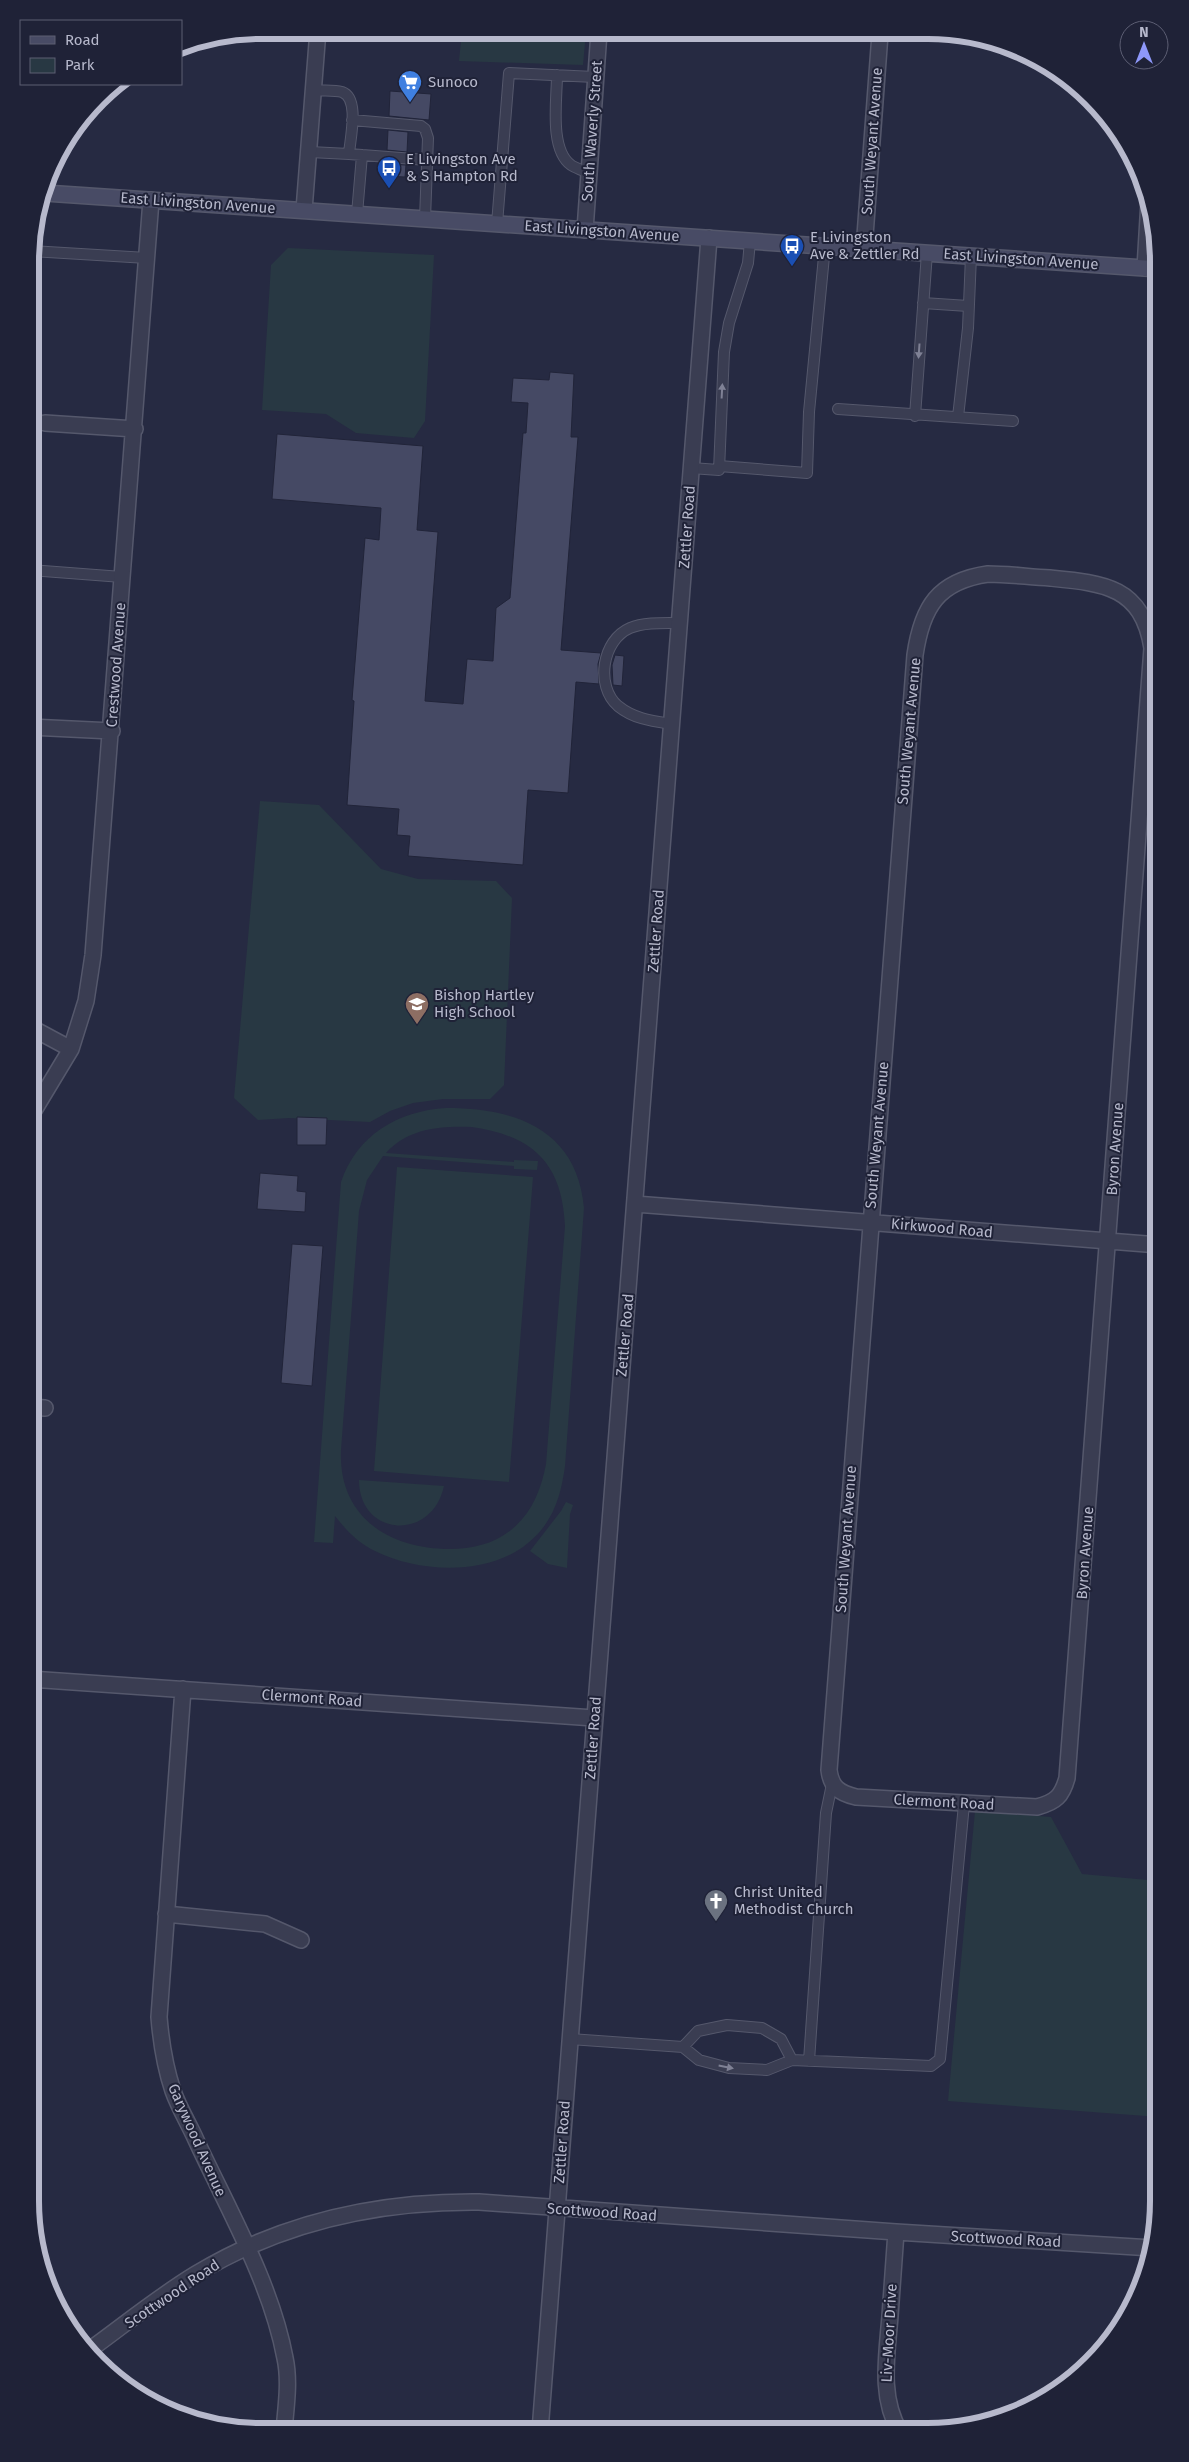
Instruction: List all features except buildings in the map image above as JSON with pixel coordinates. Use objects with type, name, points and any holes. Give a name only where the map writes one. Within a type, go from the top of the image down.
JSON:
[{"type":"main road","name":"East Livingston Avenue","points":[[50,193],[1150,268]]},
{"type":"street","points":[[304,210],[317,39]]},
{"type":"street","name":"South Waverly Street","points":[[585,230],[598,39]]},
{"type":"street","name":"South Weyant Avenue","points":[[864,249],[880,39]]},
{"type":"street","name":"Crestwood Avenue","points":[[39,1102],[71,1049],[86,1001],[93,955],[112,732],[151,200]]},
{"type":"street","name":"Zettler Road","points":[[541,2423],[709,238]]},
{"type":"street","points":[[44,423],[135,430]]},
{"type":"street","name":"South Weyant Avenue","points":[[832,1784],[828,1770],[918,633],[925,612],[938,595],[957,582],[988,574],[1037,578]]},
{"type":"street","name":"Byron Avenue","points":[[1037,578],[1093,582],[1112,588],[1128,598],[1141,614],[1150,636]]},
{"type":"street","name":"Byron Avenue","points":[[1058,1799],[1063,1793],[1067,1778],[1150,675]]},
{"type":"street","points":[[39,728],[112,732]]},
{"type":"street","points":[[39,1031],[71,1049]]},
{"type":"street","name":"Kirkwood Road","points":[[635,1204],[1150,1244]]},
{"type":"street","name":"Clermont Road","points":[[39,1680],[594,1718]]},
{"type":"street","name":"Garywood Avenue","points":[[183,1689],[158,2017],[166,2066],[174,2092],[271,2303],[286,2360],[284,2423]]},
{"type":"street","name":"Clermont Road","points":[[832,1784],[842,1793],[856,1797],[1037,1807],[1052,1803],[1058,1799]]},
{"type":"street","points":[[166,1914],[265,1924],[301,1940]]},
{"type":"street","name":"Scottwood Road","points":[[93,2347],[195,2275],[247,2249],[309,2224],[359,2211],[393,2205],[436,2201],[478,2202],[557,2209],[1145,2248]]},
{"type":"street","name":"Liv-Moor Drive","points":[[894,2423],[886,2394],[886,2368],[896,2232]]},
{"type":"lane","points":[[497,224],[508,73],[595,77]]},
{"type":"lane","points":[[557,75],[556,132],[562,152],[570,165],[588,173]]},
{"type":"lane","points":[[314,90],[342,92],[350,97],[353,105],[349,154]]},
{"type":"lane","points":[[352,120],[421,126],[425,129],[428,138],[425,219]]},
{"type":"lane","points":[[310,152],[427,160]]},
{"type":"lane","points":[[357,214],[362,155]]},
{"type":"lane","points":[[691,468],[719,470],[724,352],[729,323],[748,263],[750,241]]},
{"type":"lane","points":[[719,466],[807,473],[812,384],[825,246]]},
{"type":"lane","points":[[39,252],[147,258]]},
{"type":"lane","points":[[915,416],[926,253]]},
{"type":"lane","points":[[958,417],[971,256]]},
{"type":"lane","points":[[923,303],[968,306]]},
{"type":"lane","points":[[838,409],[915,416],[1013,421]]},
{"type":"lane","points":[[39,571],[122,577]]},
{"type":"lane","points":[[672,724],[642,719],[617,705],[606,685],[605,663],[609,648],[618,637],[630,628],[680,623]]},
{"type":"lane","points":[[810,2061],[826,1813],[832,1784]]},
{"type":"lane","points":[[570,2039],[683,2047],[699,2060],[729,2068],[766,2070],[792,2060],[931,2066],[940,2059],[964,1804]]},
{"type":"lane","points":[[683,2047],[698,2031],[727,2025],[762,2028],[781,2039],[792,2060]]},
{"type":"green space","points":[[461,39],[585,39],[583,65],[459,61]]},
{"type":"green space","points":[[288,248],[434,255],[425,421],[414,438],[356,433],[326,414],[262,410],[271,265]]},
{"type":"green space","points":[[260,801],[319,805],[381,869],[418,879],[496,881],[512,898],[504,1085],[490,1099],[443,1099],[413,1103],[390,1111],[370,1122],[289,1118],[258,1120],[234,1098]]},
{"type":"green space","points":[[446,1108],[471,1109],[496,1113],[518,1119],[538,1128],[555,1142],[569,1159],[579,1181],[584,1208],[565,1466],[558,1498],[544,1527],[528,1543],[512,1554],[474,1566],[453,1568],[412,1564],[375,1551],[353,1536],[335,1516],[333,1543],[314,1542],[341,1182],[348,1165],[357,1151],[382,1128],[396,1120],[428,1110]],"holes":[[[448,1127],[472,1127],[512,1137],[540,1156],[550,1169],[558,1185],[563,1204],[565,1226],[546,1464],[538,1492],[530,1509],[504,1535],[474,1547],[450,1549],[428,1547],[407,1543],[388,1535],[372,1525],[358,1511],[348,1494],[342,1473],[341,1450],[359,1211],[367,1180],[383,1156],[514,1166],[514,1169],[537,1170],[538,1161],[514,1160],[514,1162],[386,1153],[405,1138],[426,1130]]]},
{"type":"green space","points":[[397,1167],[533,1177],[509,1482],[374,1471]]},
{"type":"green space","points":[[359,1480],[444,1486],[437,1504],[426,1517],[412,1524],[397,1525],[383,1522],[371,1513],[362,1499]]},
{"type":"green space","points":[[566,1502],[573,1505],[570,1514],[567,1568],[548,1564],[530,1551]]},
{"type":"green space","points":[[975,1811],[1051,1817],[1082,1874],[1150,1880],[1150,2116],[948,2101]]},
{"type":"place","name":"Sunoco","points":[[410,103]]},
{"type":"place","name":"E Livingston Ave & S Hampton Rd","points":[[389,189]]},
{"type":"place","name":"E Livingston Ave & Zettler Rd","points":[[792,267]]},
{"type":"place","name":"Bishop Hartley High School","points":[[417,1025]]},
{"type":"place","name":"Christ United Methodist Church","points":[[716,1922]]}]
